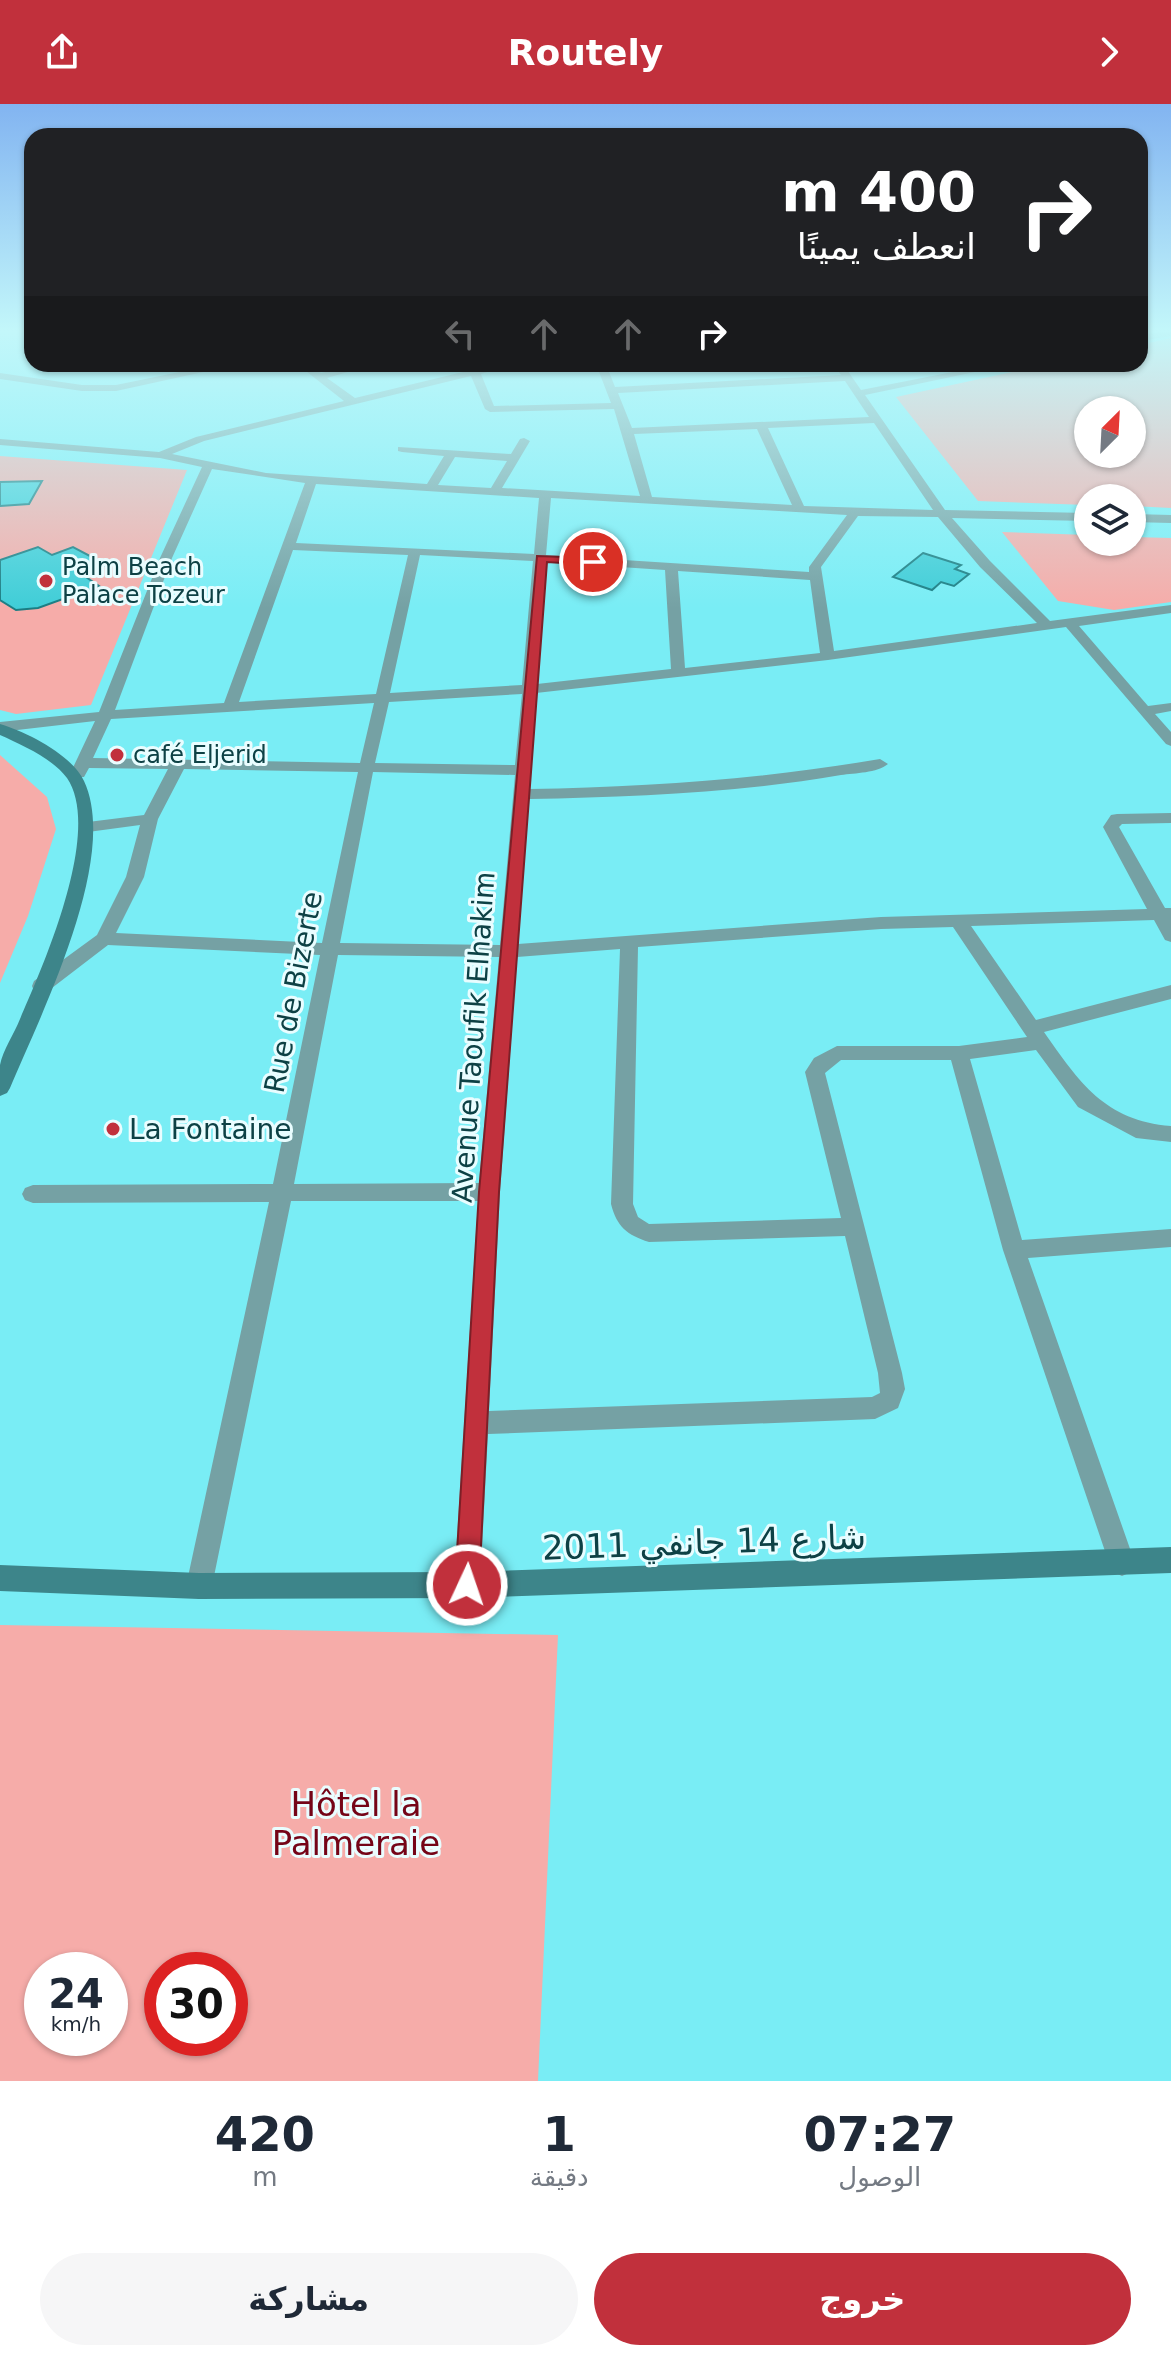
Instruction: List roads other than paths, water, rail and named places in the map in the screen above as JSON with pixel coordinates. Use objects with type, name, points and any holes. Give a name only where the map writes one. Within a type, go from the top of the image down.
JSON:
[{"type":"main road","points":[[0,728],[80,771],[88,827],[82,871],[72,906],[0,1088]]},
{"type":"main road","name":"شارع 14 جانفي 2011","points":[[0,1578],[199,1586],[467,1585],[1171,1560]]},
{"type":"street","points":[[160,455],[200,439],[265,423]]},
{"type":"street","points":[[624,423],[647,500]]},
{"type":"street","points":[[628,431],[801,423]]},
{"type":"street","points":[[878,423],[941,513],[985,564],[1047,626]]},
{"type":"street","points":[[761,425],[800,509]]},
{"type":"street","points":[[495,491],[524,441]]},
{"type":"street","points":[[0,442],[160,455],[266,476],[312,480],[855,512],[1074,517]]},
{"type":"street","points":[[402,449],[514,458]]},
{"type":"street","points":[[431,487],[451,453]]},
{"type":"street","points":[[208,465],[166,558],[105,716],[80,771],[178,765],[524,770]]},
{"type":"street","points":[[230,706],[312,480]]},
{"type":"street","name":"Avenue Taoufik Elhakim","points":[[467,1585],[489,1192],[545,494]]},
{"type":"street","points":[[828,656],[815,567],[855,512]]},
{"type":"street","points":[[1146,518],[1171,519]]},
{"type":"street","points":[[287,546],[541,558],[816,576]]},
{"type":"street","name":"Rue de Bizerte","points":[[199,1586],[366,767],[415,551]]},
{"type":"street","points":[[671,567],[678,674]]},
{"type":"street","points":[[0,728],[230,706],[530,689],[678,674],[1171,609]]},
{"type":"street","points":[[1070,623],[1171,741]]},
{"type":"street","points":[[1144,711],[1171,707]]},
{"type":"street","points":[[519,794],[638,793],[744,786],[880,764]]},
{"type":"street","points":[[41,986],[104,939],[135,877],[150,819],[178,765]]},
{"type":"street","points":[[1171,818],[1117,819],[1111,827],[1166,914],[1171,936]]},
{"type":"street","points":[[88,827],[150,819]]},
{"type":"street","points":[[104,939],[330,949],[509,951],[957,919],[1166,914]]},
{"type":"street","points":[[957,919],[1085,1102],[1143,1132],[1171,1134]]},
{"type":"street","points":[[629,943],[622,1204],[626,1220],[636,1230],[649,1233],[852,1227]]},
{"type":"street","points":[[476,1423],[875,1408],[889,1400],[893,1389],[815,1072],[821,1063],[837,1053],[959,1053],[1036,1035],[1171,992]]},
{"type":"street","points":[[959,1053],[1014,1250],[1122,1563]]},
{"type":"street","points":[[33,1194],[489,1192]]},
{"type":"street","points":[[1014,1250],[1171,1238]]},
{"type":"place","name":"Palm Beach Palace Tozeur","points":[[46,581]]},
{"type":"place","name":"café Eljerid","points":[[117,755]]},
{"type":"place","name":"La Fontaine","points":[[113,1129]]},
{"type":"park label","name":"Hôtel la Palmeraie","points":[[356,1824]]}]
